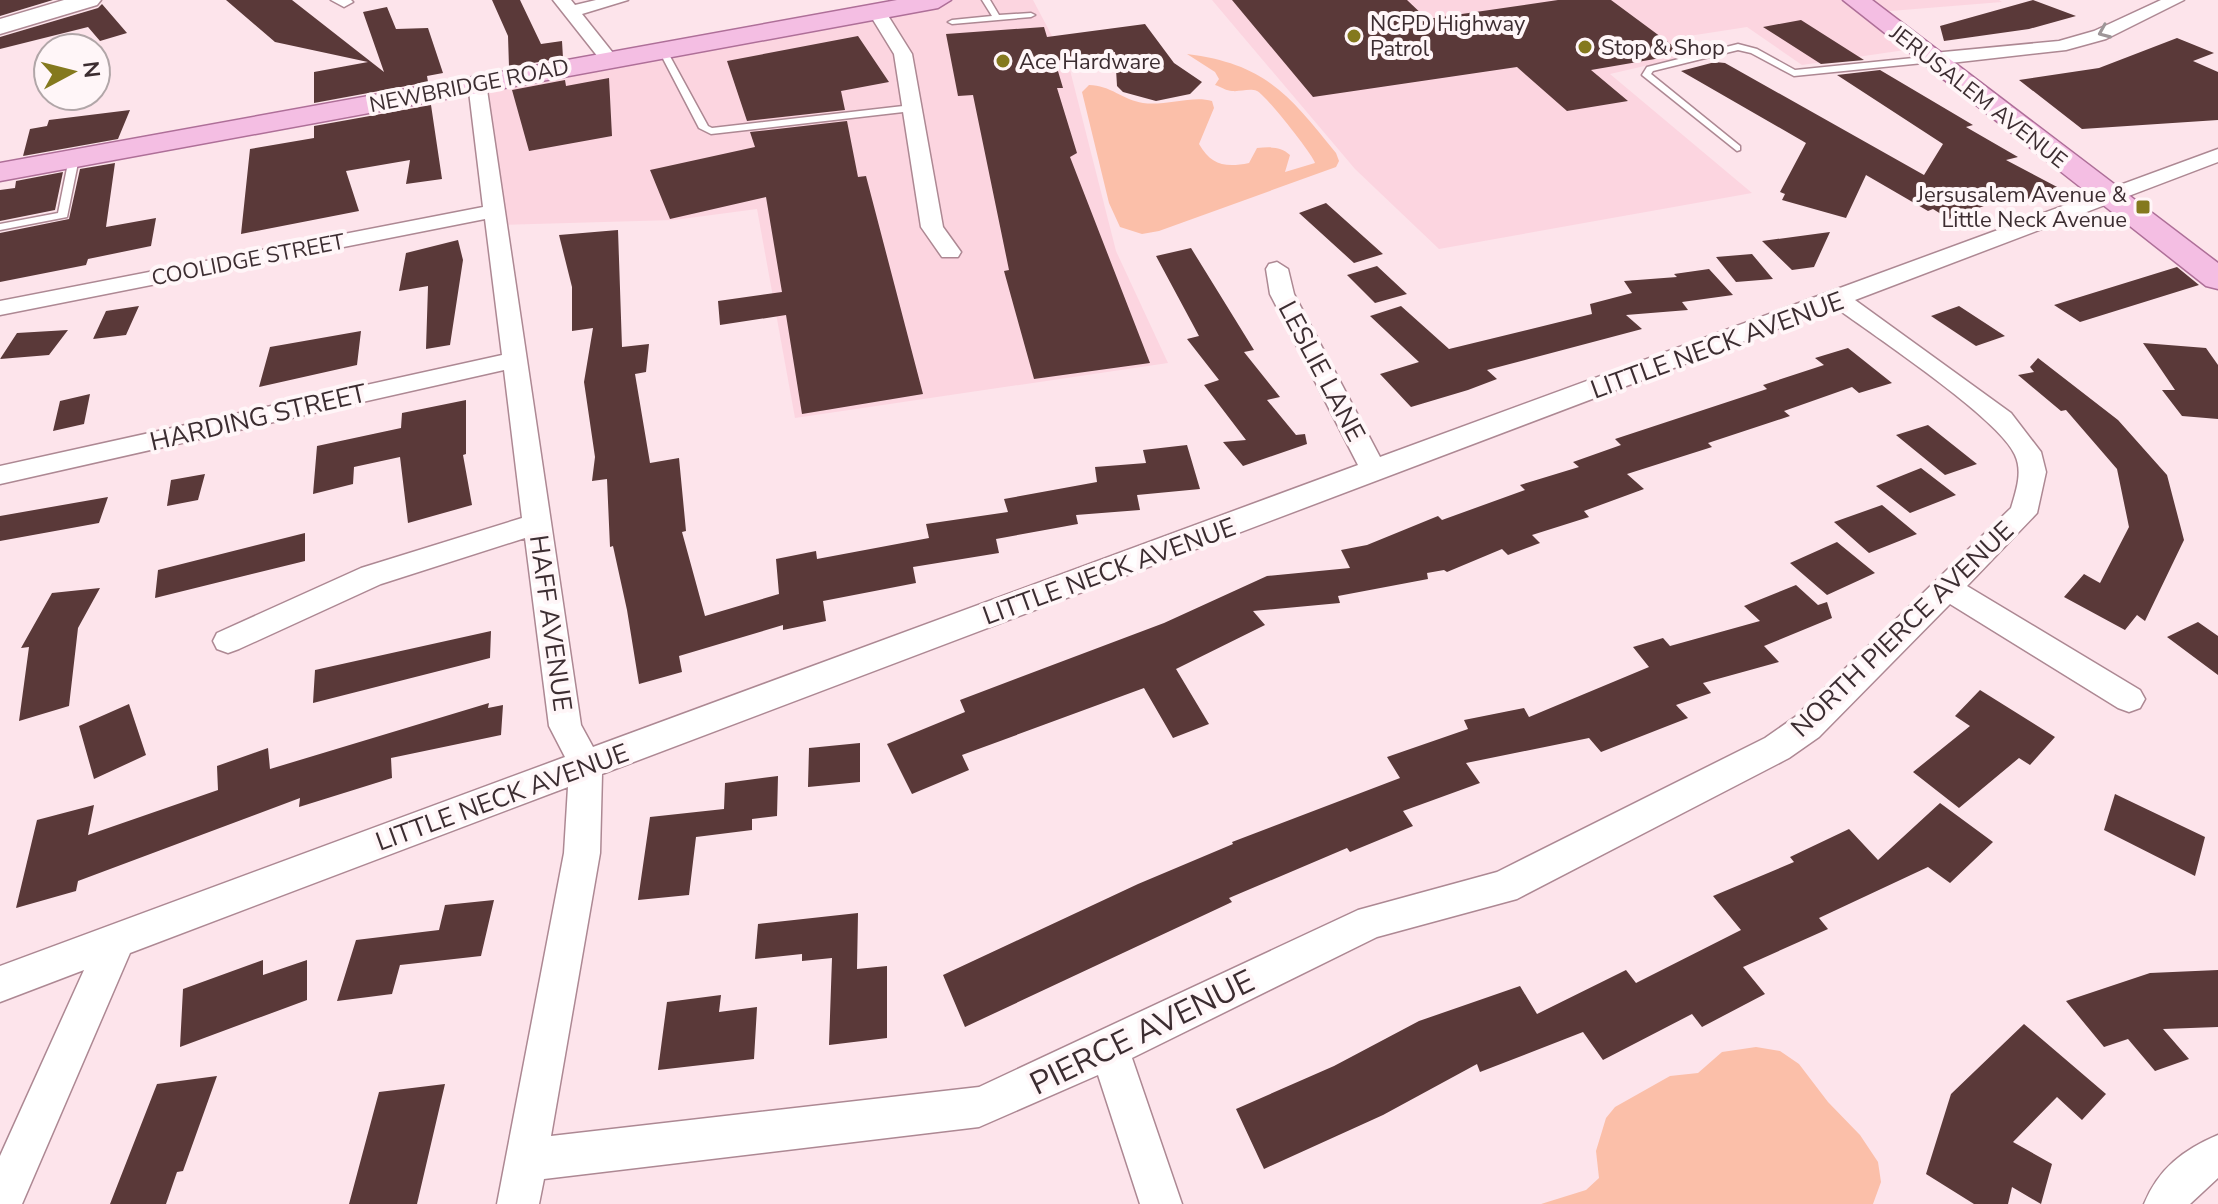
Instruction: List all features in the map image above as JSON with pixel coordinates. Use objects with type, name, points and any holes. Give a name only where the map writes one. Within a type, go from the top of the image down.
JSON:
[{"type":"main road","points":[[0,27],[89,0]]},
{"type":"main road","name":"JERUSALEM AVENUE","points":[[1856,0],[2218,279]]},
{"type":"main road","name":"NEWBRIDGE ROAD","points":[[0,172],[876,10],[945,11]]},
{"type":"street","points":[[567,6],[619,0]]},
{"type":"street","points":[[1933,59],[2033,50],[2070,43],[2100,35],[2175,0]]},
{"type":"street","points":[[567,6],[608,58]]},
{"type":"street","points":[[876,10],[903,54],[932,227],[950,252]]},
{"type":"street","name":"HAFF AVENUE","points":[[477,83],[565,726],[586,766]]},
{"type":"street","name":"LITTLE NECK AVENUE","points":[[0,984],[2110,198],[2218,155]]},
{"type":"street","name":"COOLIDGE STREET","points":[[0,308],[495,211]]},
{"type":"street","name":"LESLIE LANE","points":[[1277,269],[1282,294],[1375,472]]},
{"type":"street","name":"NORTH PIERCE AVENUE","points":[[1720,775],[1777,748],[1807,727],[2023,513],[2034,482],[2031,458],[2022,441],[2002,419],[1839,299]]},
{"type":"street","name":"HARDING STREET","points":[[0,475],[517,359]]},
{"type":"street","points":[[228,641],[371,576],[538,523]]},
{"type":"street","points":[[1947,588],[2129,699]]},
{"type":"street","points":[[518,1204],[582,853],[586,766]]},
{"type":"street","name":"PIERCE AVENUE","points":[[527,1160],[979,1107],[1109,1049],[1371,922],[1504,887],[1720,775]]},
{"type":"street","points":[[0,1204],[117,940]]},
{"type":"street","points":[[1109,1049],[1161,1204]]},
{"type":"street","points":[[2165,1204],[2172,1192],[2201,1162],[2218,1156]]},
{"type":"lane","points":[[986,0],[997,18]]},
{"type":"lane","points":[[945,11],[997,18],[1031,15]]},
{"type":"lane","points":[[1737,148],[1646,75],[1650,69],[1738,47],[1754,51],[1794,73],[1933,59]]},
{"type":"lane","points":[[662,49],[704,128],[711,131],[912,108]]},
{"type":"lane","points":[[0,227],[63,215],[74,158]]},
{"type":"shaded area","points":[[949,0],[1033,0],[1070,70],[1116,251],[1168,363],[795,418],[757,209],[674,220],[503,225],[481,85]]},
{"type":"shaded area","points":[[1212,0],[2002,2],[1878,12],[1919,48],[1802,65],[1747,27],[1676,38],[1696,54],[1610,74],[1752,193],[1439,249],[1355,169]]},
{"type":"shaded area","points":[[1187,54],[1237,66],[1274,86],[1304,114],[1336,153],[1339,161],[1336,167],[1159,231],[1142,234],[1120,227],[1109,203],[1082,92],[1089,85],[1103,87],[1143,103],[1196,99],[1212,101],[1214,108],[1199,144],[1214,161],[1233,165],[1249,163],[1257,148],[1266,147],[1290,155],[1285,172],[1315,163],[1262,95],[1254,90],[1230,91],[1215,85],[1219,79],[1215,72]]},
{"type":"shaded area","points":[[1756,1047],[1780,1051],[1799,1064],[1828,1102],[1860,1135],[1878,1162],[1881,1182],[1873,1204],[1541,1204],[1586,1190],[1599,1178],[1596,1151],[1606,1118],[1615,1107],[1670,1076],[1698,1073],[1722,1052]]},
{"type":"building","points":[[0,0],[53,0],[0,16]]},
{"type":"building","points":[[226,0],[292,0],[384,72],[363,12],[387,7],[396,29],[428,28],[443,73],[427,76],[428,82],[314,103],[314,72],[368,62],[275,42]]},
{"type":"building","points":[[492,0],[520,0],[541,44],[562,41],[563,58],[509,67],[508,36]]},
{"type":"building","points":[[1232,0],[1407,0],[1427,19],[1558,0],[1611,0],[1684,54],[1591,70],[1628,101],[1567,111],[1517,67],[1313,97]]},
{"type":"building","points":[[2033,0],[2076,16],[2029,29],[1944,41],[1940,26]]},
{"type":"building","points":[[102,4],[127,33],[112,37],[112,32],[92,32],[88,27],[68,32],[32,32],[32,41],[0,49],[0,37],[98,8]]},
{"type":"building","points":[[1801,20],[1864,60],[1821,64],[1763,27]]},
{"type":"building","points":[[1145,24],[1174,63],[1202,82],[1190,94],[1156,101],[1123,92],[1117,86],[1115,52],[1055,61],[1063,88],[1057,88],[1077,153],[1070,157],[1150,363],[1034,379],[1004,271],[1009,270],[973,95],[958,96],[946,34],[1044,27],[1047,37]]},
{"type":"building","points":[[858,36],[889,82],[841,91],[845,110],[747,121],[727,61]]},
{"type":"building","points":[[2177,38],[2214,53],[2193,61],[2218,72],[2218,120],[2082,129],[2019,80],[2099,68]]},
{"type":"building","points":[[1715,62],[1725,63],[1924,175],[1943,144],[1837,75],[1880,70],[1973,125],[1966,127],[2018,157],[2006,160],[2059,188],[2025,200],[2016,194],[1949,219],[1933,209],[1928,211],[1866,175],[1846,218],[1782,200],[1785,194],[1780,192],[1806,143],[1681,71]]},
{"type":"building","points":[[609,78],[612,136],[529,151],[512,90],[565,80],[566,86]]},
{"type":"building","points":[[431,105],[442,179],[406,184],[410,160],[346,171],[359,211],[241,234],[250,149],[314,138],[314,126]]},
{"type":"building","points":[[130,110],[118,139],[23,156],[30,129],[47,126],[49,120]]},
{"type":"building","points":[[847,121],[858,177],[866,176],[923,394],[802,414],[786,315],[720,325],[718,301],[782,292],[766,197],[670,219],[650,170],[755,147],[750,132]]},
{"type":"building","points":[[115,163],[106,227],[156,218],[151,246],[88,259],[86,265],[0,282],[0,233],[69,219],[80,169]]},
{"type":"building","points":[[63,172],[55,210],[0,221],[0,190],[15,188],[16,181]]},
{"type":"building","points":[[1326,203],[1383,254],[1354,263],[1299,213]]},
{"type":"building","points":[[618,230],[622,347],[649,344],[646,372],[635,374],[650,463],[679,458],[686,531],[682,532],[705,616],[779,594],[776,559],[816,551],[817,559],[929,538],[926,524],[1008,512],[1004,499],[1097,482],[1095,467],[1146,463],[1143,450],[1187,445],[1200,489],[1137,495],[1140,510],[1076,515],[1078,524],[996,539],[999,553],[913,567],[916,583],[823,601],[826,621],[783,630],[783,625],[679,656],[682,672],[639,684],[627,610],[613,546],[610,547],[607,479],[592,481],[595,457],[584,382],[593,328],[572,331],[572,287],[559,235]]},
{"type":"building","points":[[1830,232],[1814,267],[1792,270],[1762,241]]},
{"type":"building","points":[[458,240],[463,260],[450,345],[426,349],[428,286],[399,291],[406,253]]},
{"type":"building","points":[[1191,248],[1254,350],[1244,352],[1280,397],[1267,400],[1296,435],[1305,434],[1307,444],[1243,466],[1223,442],[1246,440],[1204,385],[1219,380],[1187,339],[1199,336],[1156,256]]},
{"type":"building","points":[[1752,254],[1773,279],[1736,282],[1716,257]]},
{"type":"building","points":[[1377,266],[1407,294],[1375,303],[1347,275]]},
{"type":"building","points":[[2177,267],[2199,285],[2080,322],[2054,305]]},
{"type":"building","points":[[1709,269],[1733,295],[1682,302],[1688,310],[1626,315],[1642,329],[1487,370],[1497,379],[1468,390],[1411,407],[1380,374],[1419,362],[1370,316],[1401,306],[1449,349],[1592,314],[1590,304],[1632,293],[1624,281],[1677,277],[1674,274]]},
{"type":"building","points":[[139,306],[126,335],[93,339],[106,311]]},
{"type":"building","points":[[1959,306],[2005,336],[1976,346],[1931,316]]},
{"type":"building","points":[[68,330],[49,355],[0,359],[17,333]]},
{"type":"building","points":[[361,331],[357,365],[259,387],[270,347]]},
{"type":"building","points":[[2143,343],[2206,348],[2218,365],[2218,419],[2182,416],[2162,390],[2175,390]]},
{"type":"building","points":[[1848,348],[1892,383],[1859,393],[1852,387],[1784,411],[1790,416],[1708,443],[1712,447],[1627,474],[1644,489],[1584,511],[1589,517],[1532,535],[1540,543],[1508,555],[1502,549],[1447,572],[1427,573],[1428,579],[1338,596],[1340,603],[1253,611],[1265,625],[1176,669],[1209,724],[1173,738],[1144,688],[962,755],[969,770],[912,794],[887,744],[965,712],[960,700],[1164,623],[1267,576],[1350,568],[1341,550],[1367,545],[1438,516],[1442,520],[1525,490],[1520,485],[1579,467],[1573,462],[1621,445],[1615,439],[1767,389],[1763,385],[1824,365],[1815,358]]},
{"type":"building","points":[[2038,358],[2118,420],[2167,475],[2184,540],[2145,621],[2137,615],[2125,630],[2064,597],[2084,574],[2100,583],[2129,527],[2117,469],[2066,410],[2061,411],[2018,375],[2034,372],[2030,367]]},
{"type":"building","points":[[90,394],[84,424],[53,431],[60,401]]},
{"type":"building","points":[[466,400],[466,454],[463,455],[472,505],[408,523],[400,457],[354,467],[353,484],[313,494],[317,446],[401,428],[402,413]]},
{"type":"building","points":[[1928,425],[1977,464],[1945,475],[1896,435]]},
{"type":"building","points":[[1921,468],[1956,495],[1910,513],[1876,486]]},
{"type":"building","points":[[205,474],[198,500],[167,506],[171,480]]},
{"type":"building","points":[[108,497],[99,523],[0,541],[0,516]]},
{"type":"building","points":[[1882,505],[1917,534],[1869,553],[1834,522]]},
{"type":"building","points":[[305,533],[305,561],[155,598],[158,570]]},
{"type":"building","points":[[1837,542],[1875,573],[1827,595],[1790,563]]},
{"type":"building","points":[[1796,585],[1818,605],[1827,602],[1832,618],[1764,646],[1779,662],[1703,683],[1711,693],[1676,705],[1688,718],[1601,752],[1589,738],[1466,763],[1480,783],[1403,811],[1413,826],[1350,852],[1347,848],[1229,898],[1232,902],[965,1027],[943,975],[1232,842],[1400,778],[1387,757],[1468,729],[1464,720],[1524,708],[1529,717],[1649,667],[1633,647],[1663,638],[1670,646],[1760,621],[1744,606]]},
{"type":"building","points":[[100,588],[78,628],[69,706],[19,721],[29,647],[21,648],[52,593]]},
{"type":"building","points":[[2198,622],[2218,636],[2218,675],[2167,637]]},
{"type":"building","points":[[491,631],[490,658],[313,703],[315,670]]},
{"type":"building","points":[[1980,690],[2055,737],[2030,765],[2019,758],[1959,808],[1913,772],[1970,726],[1955,716]]},
{"type":"building","points":[[489,703],[488,708],[503,705],[501,735],[391,758],[392,778],[299,807],[300,798],[78,881],[76,891],[16,908],[37,820],[94,805],[88,835],[218,790],[217,766],[268,748],[270,769]]},
{"type":"building","points":[[129,704],[146,755],[94,779],[79,726]]},
{"type":"building","points":[[860,743],[860,782],[808,787],[809,748]]},
{"type":"building","points":[[778,776],[777,816],[752,819],[752,830],[696,837],[689,895],[638,900],[650,817],[724,809],[725,783]]},
{"type":"building","points":[[2115,794],[2205,837],[2195,876],[2104,830]]},
{"type":"building","points":[[1940,803],[1993,842],[1950,883],[1928,867],[1819,918],[1828,929],[1743,967],[1765,994],[1702,1027],[1692,1014],[1603,1060],[1583,1032],[1480,1072],[1477,1064],[1383,1115],[1264,1169],[1236,1109],[1334,1066],[1419,1021],[1520,986],[1537,1014],[1626,970],[1636,983],[1741,930],[1713,896],[1794,862],[1790,857],[1849,829],[1878,860]]},
{"type":"building","points":[[494,900],[481,956],[400,965],[392,994],[337,1001],[356,940],[439,930],[445,905]]},
{"type":"building","points":[[858,913],[857,969],[887,966],[887,1038],[829,1045],[832,958],[802,961],[802,954],[755,959],[758,924]]},
{"type":"building","points":[[263,960],[263,975],[307,960],[307,1000],[180,1047],[183,989]]},
{"type":"building","points":[[2218,970],[2218,1027],[2163,1029],[2189,1059],[2155,1071],[2128,1039],[2104,1047],[2066,1001],[2150,973]]},
{"type":"building","points":[[721,995],[719,1012],[757,1007],[754,1059],[658,1070],[667,1002]]},
{"type":"building","points":[[2024,1024],[2106,1094],[2082,1120],[2057,1097],[2013,1142],[2052,1164],[2041,1204],[2012,1187],[2008,1204],[1974,1204],[1926,1174],[1951,1094]]},
{"type":"building","points":[[217,1076],[183,1171],[177,1172],[166,1204],[110,1204],[157,1084]]},
{"type":"building","points":[[445,1084],[417,1204],[349,1204],[379,1092]]},
{"type":"place","name":"NCPD Highway Patrol","points":[[1354,36]]},
{"type":"place","name":"Stop & Shop","points":[[1585,47]]},
{"type":"place","name":"Ace Hardware","points":[[1003,61]]},
{"type":"place","name":"Jersusalem Avenue & Little Neck Avenue","points":[[2143,207]]}]
